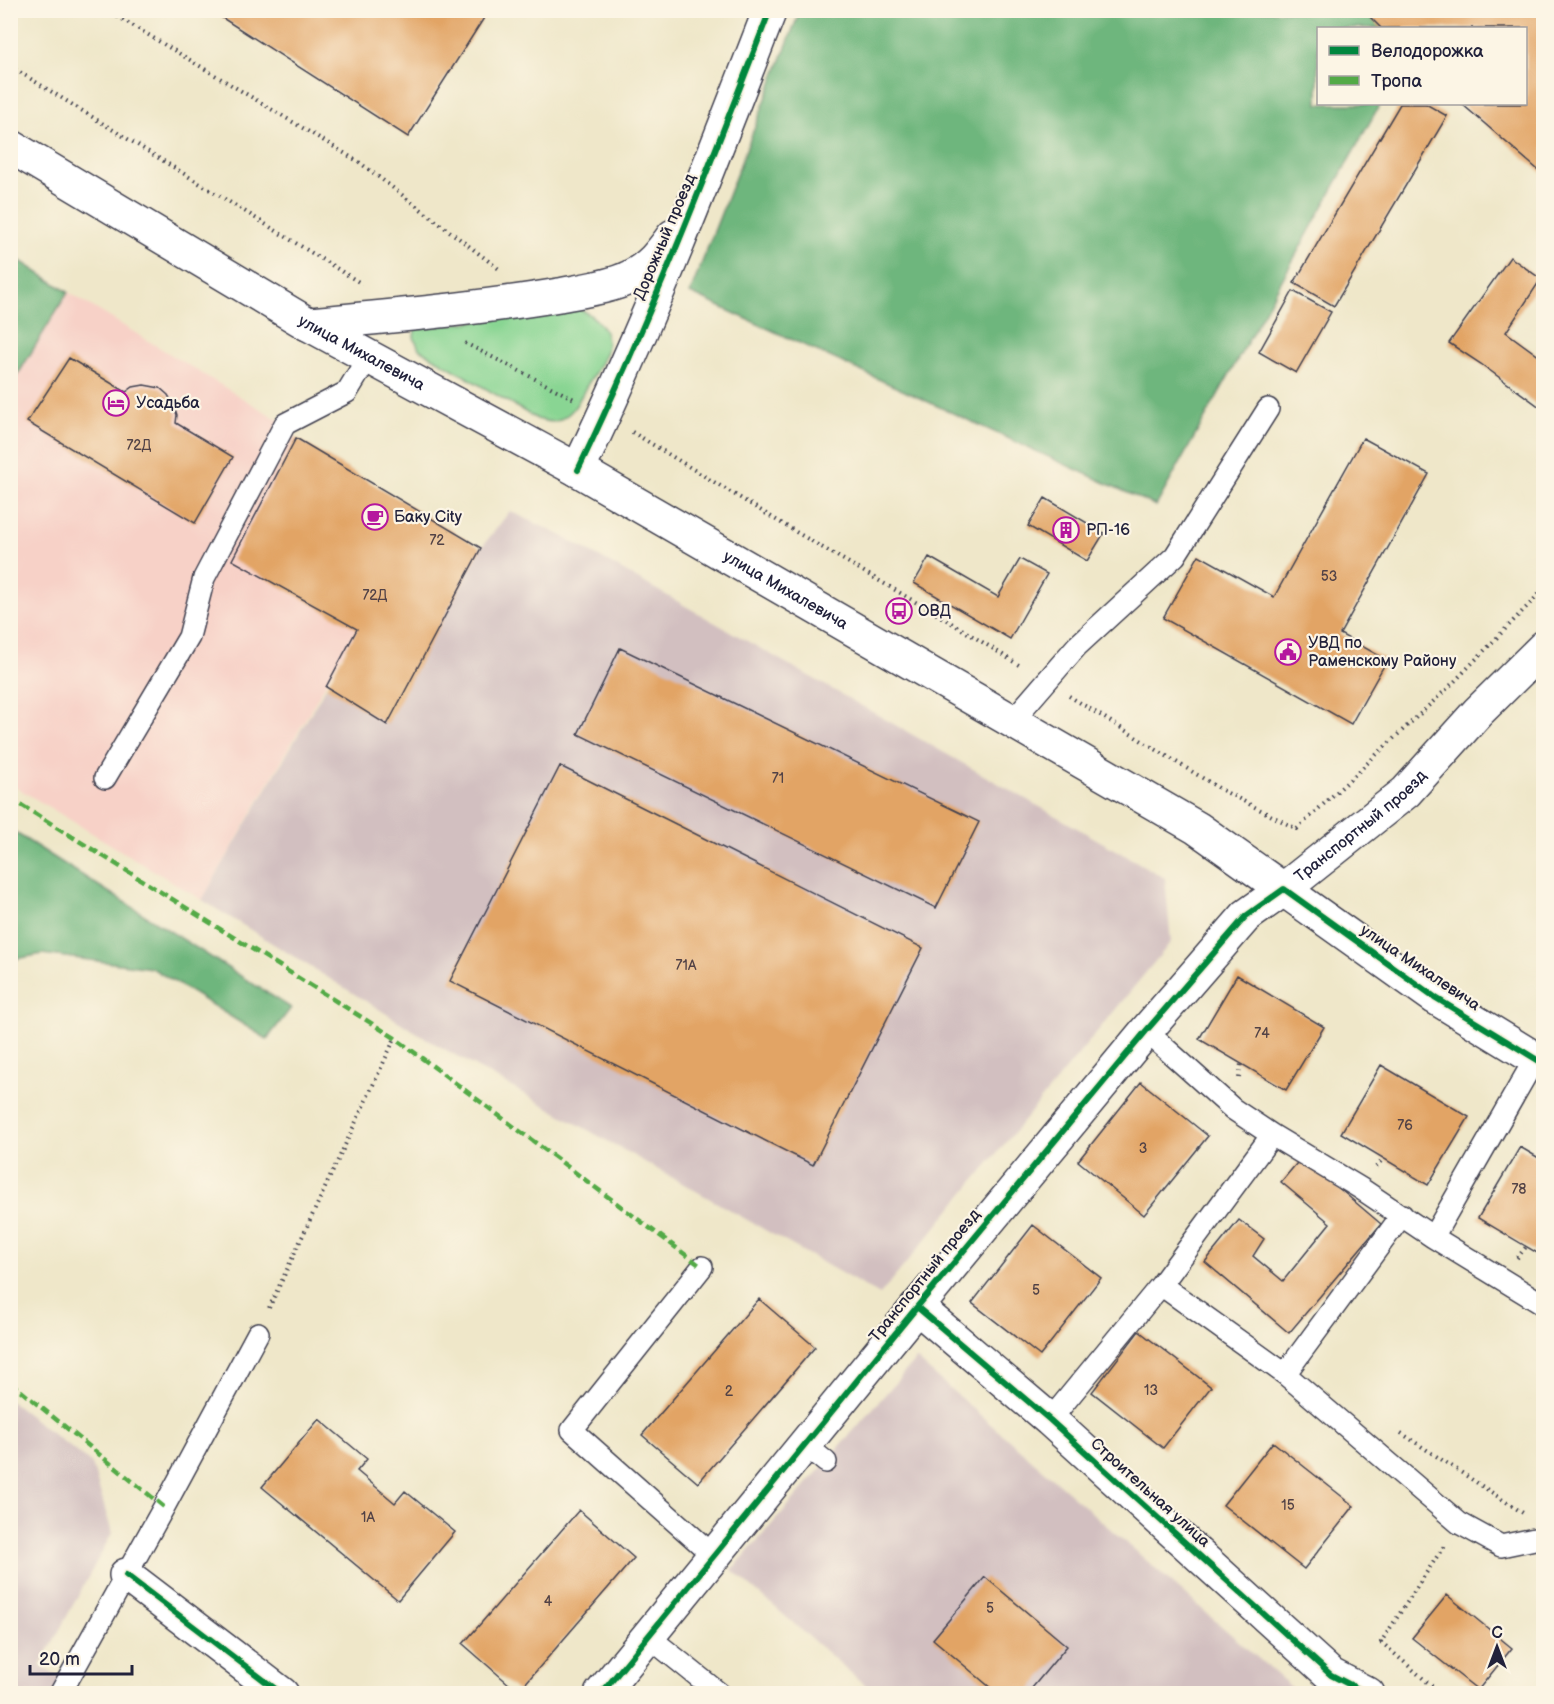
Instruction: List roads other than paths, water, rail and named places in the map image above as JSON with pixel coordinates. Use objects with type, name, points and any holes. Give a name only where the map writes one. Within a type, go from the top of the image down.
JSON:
[{"type":"street","name":"Дорожный проезд","points":[[578,470],[693,208],[770,10]]},
{"type":"street","name":"улица Михалевича","points":[[10,147],[308,324],[578,470],[1197,828],[1436,998],[1539,1062]]},
{"type":"street","points":[[308,324],[537,298],[595,288],[629,278],[656,259],[693,208]]},
{"type":"street","name":"Транспортный проезд","points":[[601,1694],[714,1556],[816,1453],[917,1307],[1146,1031],[1203,976],[1246,916],[1284,890],[1406,792],[1478,712],[1544,647]]},
{"type":"street","name":"Строительная улица","points":[[917,1307],[1050,1420],[1330,1675],[1368,1694]]},
{"type":"street","points":[[126,1575],[282,1694]]},
{"type":"lane","points":[[105,778],[189,637],[204,578],[285,424],[347,392],[369,356]]},
{"type":"lane","points":[[1012,721],[1077,646],[1175,556],[1268,409]]},
{"type":"lane","points":[[1146,1031],[1233,1108],[1272,1135],[1544,1305]]},
{"type":"lane","points":[[1433,1237],[1539,1062]]},
{"type":"lane","points":[[1050,1420],[1161,1285],[1272,1135]]},
{"type":"lane","points":[[1285,1374],[1402,1215]]},
{"type":"lane","points":[[702,1267],[572,1430],[714,1556]]},
{"type":"lane","points":[[1161,1285],[1285,1374],[1459,1523],[1501,1546],[1544,1538]]},
{"type":"lane","points":[[60,1694],[258,1333]]},
{"type":"lane","points":[[649,1637],[720,1694]]},
{"type":"place","name":"Усадьба","points":[[116,403]]},
{"type":"place","name":"Баку City","points":[[375,517]]},
{"type":"place","name":"РП-16","points":[[1066,530]]},
{"type":"place","name":"ОВД","points":[[899,611]]},
{"type":"place","name":"УВД по Раменскому Району","points":[[1288,652]]}]
